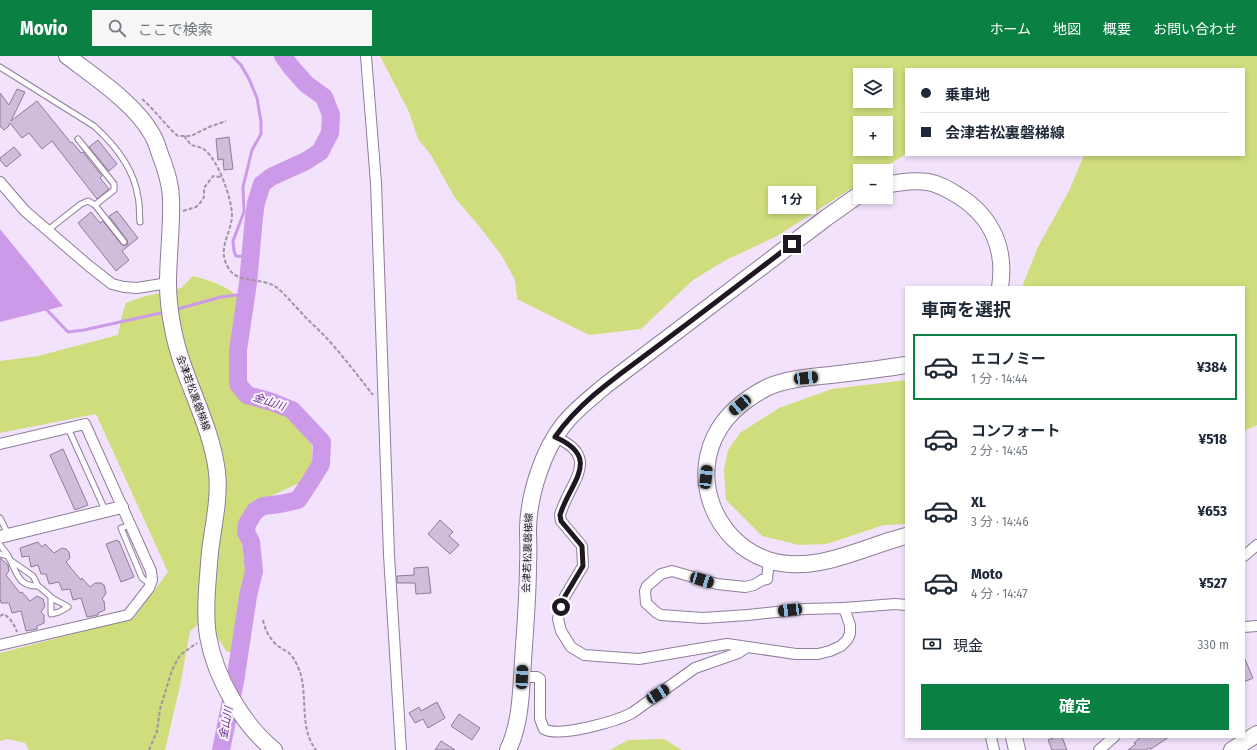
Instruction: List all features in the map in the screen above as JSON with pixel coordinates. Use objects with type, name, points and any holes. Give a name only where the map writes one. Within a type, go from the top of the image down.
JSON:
[{"type":"main road","name":"会津若松裏磐梯線","points":[[67,56],[115,92],[145,125],[155,140],[168,177],[171,198],[168,284],[170,309],[177,348],[201,410],[217,472],[217,500],[208,574],[208,636],[221,678],[231,699],[252,727],[274,750]]},
{"type":"main road","points":[[893,184],[921,181],[930,182],[944,187],[972,205],[982,214],[996,239],[1000,253],[1000,286]]},
{"type":"main road","name":"会津若松裏磐梯線","points":[[508,750],[514,736],[518,718],[522,677],[530,509],[544,455],[555,437],[576,411],[606,385],[853,199]]},
{"type":"main road","points":[[905,365],[806,378],[768,387],[750,397],[730,413],[718,430],[708,455],[706,477],[710,503],[723,526],[732,538],[744,547],[769,560],[798,564],[820,562],[837,559],[905,536]]},
{"type":"main road","points":[[1232,750],[1257,734]]},
{"type":"main road","points":[[1014,738],[1017,750]]},
{"type":"street","points":[[366,56],[376,183],[389,556],[401,750]]},
{"type":"street","points":[[0,182],[25,211],[112,284],[137,288],[168,284]]},
{"type":"street","points":[[0,444],[85,424],[151,571],[149,588],[128,615],[0,645]]},
{"type":"street","points":[[555,437],[570,445],[577,453],[581,461],[580,470],[560,515],[561,521],[582,546],[583,566],[565,596],[558,618],[561,631],[571,647],[584,655],[639,659],[727,644],[802,654],[818,654],[841,646],[847,640],[850,634],[850,625],[844,608]]},
{"type":"street","points":[[4,536],[122,506]]},
{"type":"street","points":[[1245,555],[1257,545]]},
{"type":"street","points":[[769,560],[767,579],[745,587],[717,584],[672,571],[661,574],[645,590],[646,603],[661,615],[703,618],[804,609],[895,604],[905,605]]},
{"type":"street","points":[[1245,627],[1257,626]]},
{"type":"street","points":[[522,677],[537,677],[540,679],[540,719],[544,729],[549,732],[579,729],[621,719],[632,713],[696,668],[738,653],[747,647]]},
{"type":"street","points":[[991,738],[994,750]]},
{"type":"street","points":[[1099,750],[1113,738]]},
{"type":"lane","points":[[0,67],[94,126],[105,136],[124,160],[133,180],[138,196],[140,222]]},
{"type":"lane","points":[[78,139],[114,184],[114,190],[95,205]]},
{"type":"lane","points":[[48,230],[81,204],[88,201],[95,205],[124,242]]},
{"type":"lane","points":[[68,428],[105,510]]},
{"type":"lane","points":[[0,518],[4,536]]},
{"type":"lane","points":[[0,545],[9,558],[20,580],[33,586],[38,586]]},
{"type":"lane","points":[[0,554],[9,558],[33,576],[38,586],[51,598]]},
{"type":"path","points":[[141,98],[178,136],[190,136],[209,126],[226,121]]},
{"type":"path","points":[[184,136],[191,145],[200,147],[208,153],[218,168],[230,196],[232,217],[226,239],[224,258],[229,269],[241,278],[269,283],[288,297],[331,342],[384,408]]},
{"type":"path","points":[[180,211],[187,211],[200,203],[204,197],[204,188],[208,182],[213,176],[221,177]]},
{"type":"path","points":[[0,616],[4,614],[13,623],[20,640]]},
{"type":"path","points":[[263,620],[266,630],[276,644],[289,653],[299,672],[303,687],[307,728],[312,744],[316,750]]},
{"type":"path","points":[[149,750],[157,731],[160,709],[172,670],[180,655],[208,636]]},
{"type":"green space","points":[[380,56],[1257,56],[1257,425],[1245,431],[1245,286],[1022,286],[1038,247],[1069,191],[1084,156],[1245,156],[1245,68],[905,68],[905,155],[890,164],[853,164],[853,187],[777,236],[724,261],[693,280],[641,329],[589,335],[517,299],[515,280],[502,256],[455,198],[431,155],[418,139],[409,112]]},
{"type":"green space","points":[[193,276],[224,287],[240,299],[241,317],[233,365],[242,392],[255,404],[279,409],[301,424],[304,435],[312,445],[312,462],[305,476],[299,483],[269,497],[248,513],[241,539],[251,639],[245,648],[233,652],[227,652],[205,619],[190,631],[180,686],[165,750],[29,750],[25,743],[7,739],[0,741],[0,653],[134,618],[168,572],[96,414],[0,433],[0,361],[38,356],[118,335],[126,303],[142,297],[181,288]]},
{"type":"green space","points":[[905,380],[905,524],[884,525],[827,544],[799,545],[762,536],[726,500],[724,470],[728,450],[740,433],[779,408],[832,389]]},
{"type":"green space","points":[[664,739],[682,750],[610,750],[628,740]]},
{"type":"shaded area","points":[[0,229],[63,306],[0,322]]},
{"type":"building","points":[[17,89],[25,92],[11,121],[37,101],[71,143],[72,142],[81,153],[83,152],[102,176],[100,178],[109,189],[97,199],[52,141],[42,149],[29,133],[22,138],[10,123],[4,130],[0,126],[0,93],[9,105]]},
{"type":"building","points":[[229,137],[233,169],[224,170],[223,159],[218,160],[216,139]]},
{"type":"building","points":[[98,140],[117,164],[109,171],[89,147]]},
{"type":"building","points":[[14,147],[21,155],[6,167],[0,158]]},
{"type":"building","points":[[117,211],[138,238],[122,251],[129,260],[116,271],[78,223],[91,212],[100,223],[103,221],[121,244],[125,246],[128,244],[127,240],[109,216]]},
{"type":"building","points":[[63,449],[88,505],[75,510],[50,455]]},
{"type":"building","points":[[440,520],[453,532],[449,536],[459,545],[450,554],[428,534]]},
{"type":"building","points":[[117,540],[118,542],[119,541],[134,577],[121,582],[106,544]]},
{"type":"building","points":[[38,542],[42,547],[45,544],[54,553],[62,548],[66,549],[69,552],[70,558],[66,562],[81,580],[82,578],[90,587],[95,583],[101,583],[104,585],[106,593],[102,599],[104,601],[105,610],[98,613],[98,615],[87,617],[81,598],[73,600],[70,589],[62,590],[59,582],[49,584],[46,574],[41,574],[38,565],[31,567],[29,556],[22,557],[20,548]]},
{"type":"building","points":[[0,558],[8,565],[9,571],[6,575],[20,593],[22,592],[30,601],[37,596],[43,599],[45,606],[41,612],[44,615],[44,623],[37,626],[37,629],[26,631],[21,611],[12,613],[9,603],[1,603]]},
{"type":"building","points":[[428,567],[431,593],[416,594],[415,583],[397,583],[397,576],[414,575],[414,568]]},
{"type":"building","points":[[1245,659],[1253,678],[1245,682]]},
{"type":"building","points":[[437,702],[445,718],[428,728],[423,719],[415,723],[409,713],[419,707],[421,711]]},
{"type":"building","points":[[459,714],[480,728],[472,740],[451,726]]},
{"type":"building","points":[[1053,738],[1062,738],[1067,750],[1052,750],[1048,740]]},
{"type":"building","points":[[1140,738],[1168,738],[1151,749],[1128,750],[1136,744],[1134,743]]},
{"type":"building","points":[[441,741],[455,750],[435,750]]},
{"type":"waterway","points":[[232,56],[241,65],[249,79],[257,98],[261,122],[261,134],[252,150],[243,187],[244,212],[233,241],[236,256],[251,257]]},
{"type":"waterway","name":"金山川","points":[[221,750],[235,682],[248,596],[254,571],[251,542],[246,532],[247,524],[255,511],[263,506],[298,500],[321,464],[322,442],[292,410],[272,402],[247,395],[238,384],[238,350],[248,283],[256,203],[262,184],[271,177],[306,161],[320,152],[330,133],[331,115],[324,97],[306,84],[283,56]]},
{"type":"waterway","points":[[174,310],[221,297],[245,294]]},
{"type":"waterway","points":[[45,308],[68,332],[84,330],[165,312]]},
{"type":"route","points":[[561,607],[565,596],[583,566],[582,546],[561,521],[560,515],[580,470],[581,461],[577,453],[570,445],[555,437],[576,411],[606,385],[792,244]]}]
